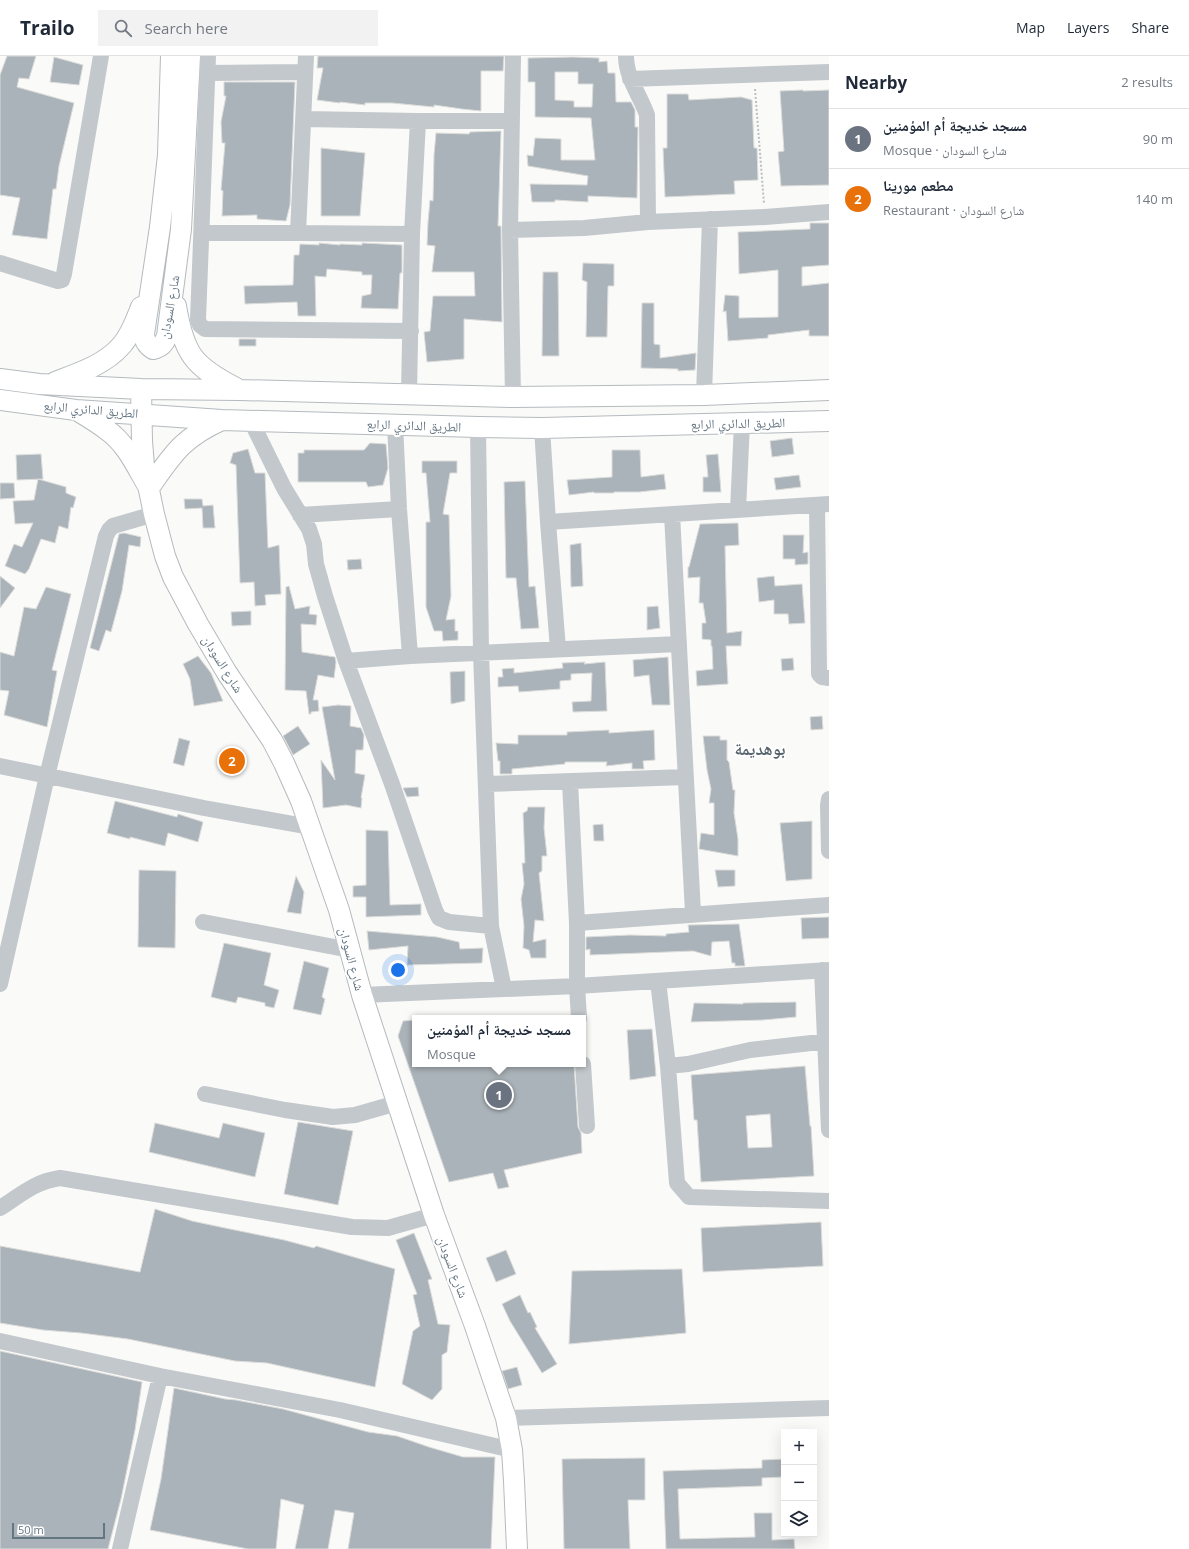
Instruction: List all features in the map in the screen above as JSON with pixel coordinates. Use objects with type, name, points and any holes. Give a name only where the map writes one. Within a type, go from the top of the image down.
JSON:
[{"type":"main road","name":"شارع السودان","points":[[171,56],[168,155],[160,227],[144,334],[144,340],[148,346],[153,349],[159,348],[164,343],[167,336],[180,230],[190,56]]},
{"type":"main road","points":[[49,384],[86,370],[108,358],[122,346],[131,331],[152,283]]},
{"type":"main road","points":[[173,287],[182,336],[189,352],[200,366],[213,376],[240,390]]},
{"type":"main road","name":"الطريق الدائري الرابع","points":[[0,379],[49,384],[141,389],[513,397],[704,395],[828,390]]},
{"type":"main road","name":"شارع السودان","points":[[141,389],[144,466],[165,556],[176,584],[198,624],[227,673],[272,740],[301,801],[339,910],[362,995],[434,1216],[475,1326],[506,1418],[512,1450],[517,1549]]},
{"type":"main road","points":[[828,390],[828,421]]},
{"type":"main road","name":"الطريق الدائري الرابع","points":[[1,404],[222,420],[478,427],[542,428],[828,421]]},
{"type":"main road","points":[[76,410],[108,430],[122,444],[134,460],[149,488],[176,450],[189,438],[204,428],[222,420]]},
{"type":"street","points":[[0,263],[54,280],[62,280],[101,56]]},
{"type":"street","points":[[208,56],[203,234],[198,320],[200,325],[205,329],[411,331]]},
{"type":"street","points":[[298,233],[306,56]]},
{"type":"street","points":[[513,56],[510,230],[513,397]]},
{"type":"street","points":[[626,56],[627,70],[630,79],[642,103],[646,115],[648,222]]},
{"type":"street","points":[[208,73],[305,72]]},
{"type":"street","points":[[630,79],[754,76],[829,72]]},
{"type":"street","points":[[304,119],[512,121]]},
{"type":"street","points":[[409,394],[412,234],[418,121]]},
{"type":"street","points":[[510,230],[584,228],[648,222],[765,217],[829,212]]},
{"type":"street","points":[[704,395],[710,219]]},
{"type":"street","points":[[203,234],[412,234]]},
{"type":"street","points":[[251,421],[284,488],[309,529],[314,544],[316,564],[346,661],[392,784],[434,910],[439,918],[449,922],[491,926]]},
{"type":"street","points":[[738,510],[742,423]]},
{"type":"street","points":[[395,424],[399,509],[410,656]]},
{"type":"street","points":[[478,427],[481,653],[487,784],[491,926],[504,989]]},
{"type":"street","points":[[542,428],[558,649]]},
{"type":"street","points":[[548,522],[823,505],[824,606],[819,674],[822,677],[829,678]]},
{"type":"street","points":[[300,515],[399,509]]},
{"type":"street","points":[[0,984],[46,776],[106,536],[113,526],[154,514]]},
{"type":"street","points":[[672,514],[693,914]]},
{"type":"street","points":[[346,661],[410,656],[679,644]]},
{"type":"street","points":[[0,766],[204,808],[310,827]]},
{"type":"street","points":[[487,784],[685,777]]},
{"type":"street","points":[[570,782],[577,923],[577,986],[579,1015]]},
{"type":"street","points":[[829,798],[829,851]]},
{"type":"street","points":[[577,923],[829,905]]},
{"type":"street","points":[[203,922],[350,950]]},
{"type":"street","points":[[362,995],[577,986],[826,970],[829,1130]]},
{"type":"street","points":[[658,981],[668,1066],[677,1183],[689,1197],[829,1201]]},
{"type":"street","points":[[668,1066],[688,1064],[750,1050],[827,1041]]},
{"type":"street","points":[[583,1067],[587,1126]]},
{"type":"street","points":[[205,1094],[285,1110],[333,1117],[355,1115],[397,1104]]},
{"type":"street","points":[[0,1208],[29,1188],[46,1180],[60,1178],[352,1227],[388,1228],[434,1216]]},
{"type":"street","points":[[0,1341],[160,1376],[340,1410],[512,1450]]},
{"type":"street","points":[[120,1549],[160,1376]]},
{"type":"street","points":[[506,1418],[829,1408]]},
{"type":"path","points":[[754,76],[765,217]]},
{"type":"building","points":[[7,56],[36,56],[29,79],[19,78],[17,87],[74,103],[59,166],[56,189],[53,189],[47,239],[12,235],[20,198],[0,195],[0,75]]},
{"type":"building","points":[[318,56],[504,56],[503,71],[481,71],[481,111],[434,105],[434,107],[392,103],[365,103],[365,105],[317,100],[323,68],[317,68]]},
{"type":"building","points":[[54,57],[83,65],[79,85],[50,82]]},
{"type":"building","points":[[573,57],[599,58],[599,62],[607,61],[608,73],[615,73],[616,102],[631,102],[635,110],[635,127],[638,127],[637,198],[588,196],[588,202],[555,200],[555,202],[532,202],[530,184],[587,185],[588,176],[528,166],[527,155],[533,156],[535,138],[561,139],[561,160],[595,160],[591,118],[535,117],[535,82],[528,82],[528,58]],"holes":[[[555,72],[578,72],[578,84],[593,84],[592,107],[574,107],[574,101],[555,100]]]},
{"type":"building","points":[[224,82],[295,82],[290,205],[286,221],[257,219],[257,215],[222,216],[223,191],[221,190],[225,143],[222,143],[221,122],[226,96],[224,96]]},
{"type":"building","points":[[829,90],[829,185],[781,186],[778,152],[784,151],[780,91]]},
{"type":"building","points":[[667,94],[688,94],[689,100],[741,97],[752,100],[754,148],[757,148],[758,180],[734,181],[735,194],[665,197],[663,148],[667,148]]},
{"type":"building","points":[[501,131],[498,226],[501,226],[502,322],[464,319],[464,359],[427,362],[424,332],[430,331],[433,296],[475,296],[474,272],[432,272],[435,246],[427,245],[430,200],[433,201],[436,133],[469,134],[470,132]]},
{"type":"building","points":[[321,148],[365,153],[360,216],[321,216]]},
{"type":"building","points":[[810,223],[829,223],[829,265],[802,267],[802,286],[829,283],[829,336],[809,336],[809,330],[768,335],[768,338],[728,341],[726,311],[723,312],[725,295],[739,296],[739,318],[778,317],[778,270],[739,274],[738,232],[810,229]]},
{"type":"building","points":[[319,243],[340,245],[362,245],[362,243],[402,245],[402,273],[400,273],[398,309],[361,308],[362,296],[371,294],[372,275],[362,275],[362,272],[327,269],[326,277],[315,276],[316,316],[298,316],[297,302],[245,304],[244,286],[293,285],[294,255],[299,255],[300,244],[319,245]]},
{"type":"building","points":[[583,263],[614,264],[614,286],[608,286],[607,337],[586,337],[587,282],[582,280]]},
{"type":"building","points":[[543,272],[558,272],[559,356],[542,356]]},
{"type":"building","points":[[642,303],[654,303],[654,344],[660,345],[660,358],[696,353],[695,370],[678,371],[678,369],[641,368]]},
{"type":"building","points":[[239,339],[256,339],[256,346],[239,346]]},
{"type":"building","points":[[792,438],[794,454],[772,457],[770,441]]},
{"type":"building","points":[[370,443],[386,444],[388,468],[383,485],[368,487],[366,482],[298,482],[298,453],[304,453],[304,450],[364,450]]},
{"type":"building","points":[[248,449],[255,473],[265,473],[268,548],[279,545],[281,594],[265,595],[266,605],[255,606],[254,582],[240,583],[236,465],[230,463],[233,453]]},
{"type":"building","points":[[612,450],[640,450],[641,477],[664,474],[666,489],[639,492],[594,492],[569,495],[567,480],[612,477]]},
{"type":"building","points":[[41,454],[43,479],[17,480],[16,455]]},
{"type":"building","points":[[718,454],[721,492],[703,492],[703,477],[708,477],[706,455]]},
{"type":"building","points":[[422,461],[457,461],[457,473],[450,473],[443,514],[449,515],[451,596],[446,620],[455,619],[455,631],[458,631],[458,640],[443,641],[442,631],[434,631],[426,607],[426,522],[430,522],[426,473],[422,473]]},
{"type":"building","points":[[799,475],[801,487],[776,490],[774,478]]},
{"type":"building","points":[[38,479],[66,487],[66,493],[76,497],[73,508],[71,507],[68,529],[59,526],[55,543],[41,539],[29,569],[25,574],[5,566],[14,544],[22,547],[33,523],[15,524],[13,501],[34,500]]},
{"type":"building","points":[[525,481],[529,587],[535,586],[539,628],[521,629],[516,578],[506,578],[504,482]]},
{"type":"building","points":[[0,483],[14,483],[15,498],[0,499]]},
{"type":"building","points":[[184,499],[202,499],[203,506],[213,505],[215,528],[203,528],[202,508],[185,509]]},
{"type":"building","points":[[738,523],[739,545],[725,546],[727,633],[742,631],[741,646],[726,646],[728,684],[697,686],[696,671],[713,669],[712,646],[711,640],[702,639],[702,623],[706,623],[703,603],[699,603],[700,577],[688,578],[688,567],[700,524]]},
{"type":"building","points":[[124,533],[141,537],[140,547],[129,545],[122,591],[111,632],[106,630],[99,651],[90,648],[119,534]]},
{"type":"building","points":[[783,535],[804,535],[803,553],[808,552],[808,564],[795,565],[795,559],[783,559]]},
{"type":"building","points":[[581,543],[583,586],[571,587],[570,545]]},
{"type":"building","points":[[361,559],[362,569],[348,570],[347,560]]},
{"type":"building","points":[[0,576],[15,588],[0,608]]},
{"type":"building","points":[[774,576],[775,586],[802,584],[805,623],[789,624],[788,614],[774,614],[774,600],[759,602],[757,578]]},
{"type":"building","points":[[289,586],[295,609],[310,606],[309,614],[317,615],[316,625],[301,624],[302,652],[335,657],[336,662],[334,678],[318,675],[313,700],[318,700],[319,711],[311,712],[311,714],[309,714],[306,691],[285,690],[286,587]]},
{"type":"building","points":[[46,587],[71,594],[52,670],[57,671],[47,727],[4,715],[9,691],[0,690],[0,652],[14,656],[24,607],[36,609]]},
{"type":"building","points":[[658,606],[660,628],[647,630],[647,607]]},
{"type":"building","points":[[251,611],[251,625],[232,626],[231,612]]},
{"type":"building","points":[[198,656],[211,673],[223,701],[194,706],[190,679],[183,664]]},
{"type":"building","points":[[668,657],[670,705],[652,705],[649,675],[634,677],[633,660]]},
{"type":"building","points":[[793,658],[794,670],[782,671],[781,659]]},
{"type":"building","points":[[585,662],[584,664],[605,662],[607,711],[573,712],[572,702],[591,701],[592,673],[571,674],[571,680],[560,681],[560,689],[519,692],[518,686],[498,687],[498,677],[503,677],[502,669],[514,668],[514,673],[563,668],[562,663]]},
{"type":"building","points":[[465,671],[465,701],[451,704],[450,672]]},
{"type":"building","points":[[338,705],[351,706],[350,726],[361,728],[364,735],[363,750],[356,750],[355,773],[365,775],[361,798],[361,808],[346,805],[323,808],[321,760],[335,780],[322,707]]},
{"type":"building","points":[[822,716],[823,729],[811,730],[810,717]]},
{"type":"building","points":[[298,726],[310,744],[293,755],[283,736]]},
{"type":"building","points":[[609,730],[609,733],[654,730],[655,760],[643,761],[644,769],[632,769],[632,763],[606,766],[607,762],[565,762],[565,764],[512,769],[512,774],[500,774],[500,761],[498,761],[496,743],[518,744],[518,735],[567,735],[567,732]]},
{"type":"building","points":[[703,736],[720,736],[720,740],[727,740],[727,760],[729,762],[733,790],[735,790],[734,813],[738,839],[738,856],[699,849],[701,833],[714,835],[714,803],[709,803],[711,789]]},
{"type":"building","points":[[179,738],[190,741],[184,766],[173,763]]},
{"type":"building","points":[[418,787],[419,796],[407,797],[403,788]]},
{"type":"building","points":[[115,801],[177,817],[178,814],[203,822],[198,842],[168,833],[165,846],[107,833]]},
{"type":"building","points":[[528,807],[545,807],[544,828],[547,856],[542,856],[542,871],[539,873],[544,921],[535,920],[533,942],[546,939],[546,958],[531,958],[529,950],[523,948],[524,926],[521,899],[524,884],[522,863],[525,863],[523,813],[527,811]]},
{"type":"building","points":[[812,821],[812,879],[786,881],[780,823]]},
{"type":"building","points":[[603,824],[604,841],[594,841],[593,825]]},
{"type":"building","points":[[366,830],[388,831],[390,905],[421,904],[421,915],[366,917],[366,897],[353,897],[353,886],[366,885]]},
{"type":"building","points":[[139,870],[176,871],[175,948],[138,947]]},
{"type":"building","points":[[715,870],[735,870],[735,886],[718,887]]},
{"type":"building","points":[[296,876],[304,892],[301,914],[287,912]]},
{"type":"building","points":[[829,917],[829,938],[802,939],[801,918]]},
{"type":"building","points":[[739,924],[745,966],[735,966],[735,963],[732,963],[729,941],[712,942],[711,956],[693,951],[590,955],[590,949],[586,950],[586,937],[630,935],[666,936],[666,934],[689,932],[688,925]]},
{"type":"building","points":[[367,931],[437,937],[459,942],[460,949],[483,948],[482,963],[407,965],[408,946],[369,950]]},
{"type":"building","points":[[224,943],[271,953],[264,985],[279,990],[274,1008],[265,1006],[265,1003],[238,997],[236,1003],[211,997]]},
{"type":"building","points":[[304,961],[329,968],[322,997],[325,999],[321,1015],[293,1009]]},
{"type":"building","points":[[796,1002],[796,1017],[763,1020],[691,1022],[694,1003],[743,1004]]},
{"type":"building","points":[[412,1020],[412,1067],[574,1067],[578,1127],[581,1133],[582,1153],[504,1170],[509,1187],[498,1189],[493,1173],[449,1182],[398,1036],[403,1021]]},
{"type":"building","points":[[652,1029],[656,1076],[630,1080],[627,1030]]},
{"type":"building","points":[[805,1066],[814,1176],[701,1182],[697,1120],[694,1120],[691,1075]],"holes":[[[770,1114],[772,1147],[748,1148],[746,1116]]]},
{"type":"building","points":[[298,1122],[353,1131],[338,1205],[284,1194]]},
{"type":"building","points":[[155,1123],[219,1138],[223,1123],[265,1133],[255,1177],[149,1152]]},
{"type":"building","points":[[155,1209],[192,1221],[284,1240],[314,1248],[316,1246],[395,1269],[375,1387],[267,1363],[235,1361],[128,1339],[43,1330],[0,1323],[0,1246],[140,1272]]},
{"type":"building","points":[[821,1222],[823,1266],[703,1272],[701,1228]]},
{"type":"building","points":[[414,1233],[432,1279],[428,1280],[438,1324],[450,1325],[447,1352],[442,1355],[442,1389],[432,1400],[402,1384],[413,1331],[420,1326],[413,1295],[417,1294],[396,1240]]},
{"type":"building","points":[[506,1250],[516,1274],[496,1282],[486,1258]]},
{"type":"building","points":[[682,1269],[686,1333],[569,1344],[572,1271]]},
{"type":"building","points":[[520,1295],[528,1313],[530,1312],[537,1327],[535,1328],[557,1364],[542,1373],[510,1321],[502,1304]]},
{"type":"building","points":[[0,1351],[142,1382],[135,1430],[121,1499],[108,1549],[0,1549]]},
{"type":"building","points":[[517,1367],[522,1385],[508,1389],[502,1371]]},
{"type":"building","points":[[174,1388],[283,1409],[368,1432],[397,1436],[463,1457],[495,1457],[491,1549],[348,1549],[354,1513],[335,1510],[328,1549],[295,1549],[304,1505],[281,1499],[276,1549],[248,1549],[150,1530],[161,1479]]},
{"type":"building","points":[[645,1458],[645,1500],[628,1500],[630,1549],[564,1549],[562,1459]]},
{"type":"building","points":[[781,1459],[781,1477],[762,1478],[762,1486],[678,1489],[680,1539],[755,1537],[754,1513],[772,1513],[772,1540],[794,1539],[795,1549],[666,1549],[663,1471],[762,1468],[762,1460]]},
{"type":"place","name":"مطعم مورينا","points":[[232,761]]},
{"type":"place","name":"مسجد خديجة أم المؤمنين","points":[[499,1095]]},
{"type":"district","name":"بوهديمة","points":[[760,748]]}]
